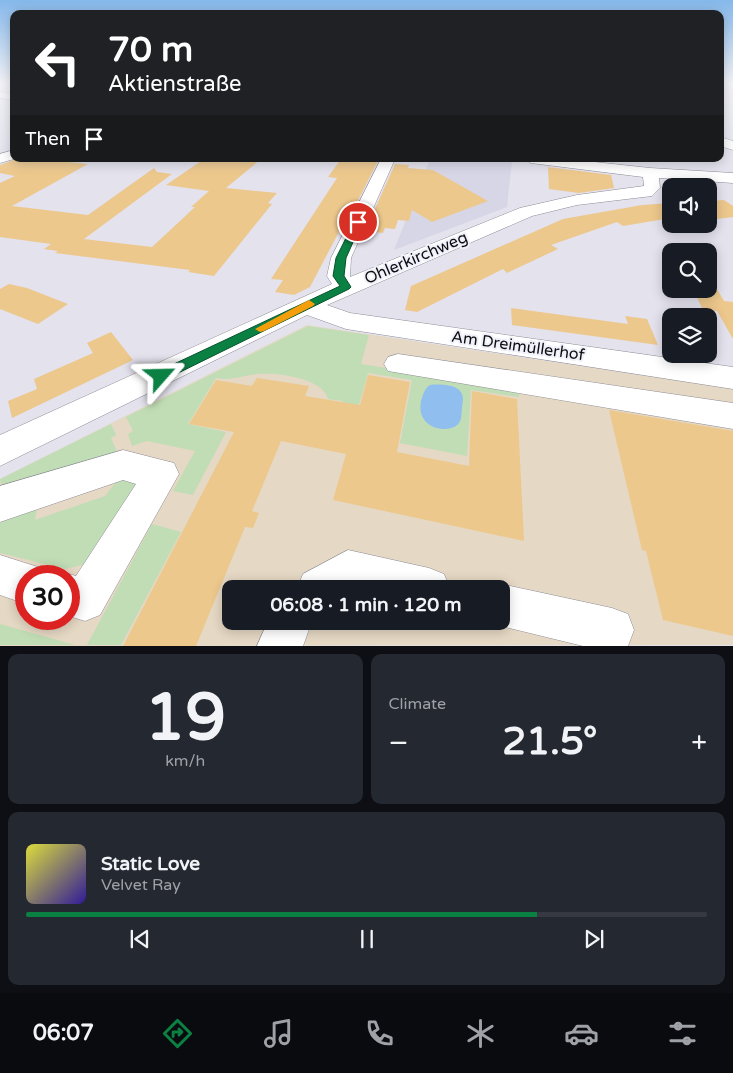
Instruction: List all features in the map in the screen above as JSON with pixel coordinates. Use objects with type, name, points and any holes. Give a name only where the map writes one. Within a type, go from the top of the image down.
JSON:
[{"type":"street","points":[[345,287],[338,276],[341,258],[387,162]]},
{"type":"street","points":[[565,162],[658,183],[733,178]]},
{"type":"street","name":"Ohlerkirchweg","points":[[0,451],[345,287],[526,212],[577,200],[646,192],[658,183]]},
{"type":"street","name":"Am Dreimüllerhof","points":[[306,305],[346,321],[733,378]]},
{"type":"street","points":[[398,364],[733,416]]},
{"type":"street","points":[[0,504],[123,465],[162,474],[85,600],[80,598]]},
{"type":"street","points":[[332,580],[348,570],[391,580]]},
{"type":"street","points":[[0,575],[15,580]]},
{"type":"street","points":[[510,607],[612,630]]},
{"type":"street","points":[[280,646],[286,630]]},
{"type":"shaded area","points":[[429,162],[512,162],[507,207],[394,250]]},
{"type":"shaded area","points":[[307,325],[733,389],[733,645],[0,646],[0,479]]},
{"type":"green space","points":[[308,326],[369,335],[361,364],[518,389],[519,397],[471,390],[467,456],[400,443],[412,380],[368,373],[356,415],[340,412],[343,401],[328,399],[325,392],[318,386],[309,381],[287,375],[266,374],[227,379],[216,378],[188,424],[226,432],[193,495],[173,491],[195,451],[147,441],[132,446],[128,434],[133,431],[126,417]]},
{"type":"green space","points":[[111,424],[116,435],[111,438],[117,452],[4,485],[1,483],[0,479]]},
{"type":"green space","points":[[120,477],[142,483],[86,564],[49,565],[0,553],[0,522],[2,519],[38,502],[35,520],[105,496]]},
{"type":"green space","points":[[152,524],[181,532],[121,645],[87,645]]},
{"type":"green space","points":[[0,624],[15,628],[15,630],[21,630],[75,645],[0,645]]},
{"type":"water","points":[[430,385],[448,385],[460,391],[463,401],[461,418],[457,425],[444,429],[436,428],[429,425],[424,419],[421,411],[421,401],[425,390]]},
{"type":"building","points":[[10,161],[88,164],[12,206],[88,215],[154,168],[157,172],[172,174],[84,239],[152,247],[195,207],[191,207],[209,191],[166,185],[200,162],[257,162],[226,188],[277,193],[268,203],[272,204],[214,276],[188,272],[190,270],[55,253],[58,251],[44,249],[51,244],[0,237],[0,183],[15,176],[0,173],[0,165]]},
{"type":"building","points":[[339,162],[377,162],[344,228],[341,228],[310,287],[294,295],[275,292],[283,280],[271,279],[337,178],[328,177]]},
{"type":"building","points":[[395,164],[409,165],[408,168],[433,170],[488,201],[432,222],[412,210],[409,221],[398,220],[395,229],[385,228],[383,233],[365,231]]},
{"type":"building","points":[[548,167],[611,175],[614,188],[579,193],[549,189]]},
{"type":"building","points":[[717,200],[724,200],[733,206],[733,217],[717,219]]},
{"type":"building","points":[[662,204],[662,220],[623,226],[617,222],[551,245],[558,249],[507,273],[503,269],[417,312],[405,310],[411,286],[563,219],[642,205]]},
{"type":"building","points":[[9,284],[27,288],[68,304],[38,324],[0,309],[0,289]]},
{"type":"building","points":[[717,289],[724,301],[733,302],[733,339],[717,308],[702,308],[697,298],[717,298]]},
{"type":"building","points":[[511,308],[628,324],[625,316],[647,319],[658,345],[512,325]]},
{"type":"building","points":[[111,332],[133,360],[12,418],[8,401],[37,389],[34,379],[93,353],[87,343]]},
{"type":"building","points":[[368,375],[410,382],[397,452],[469,466],[472,391],[517,399],[524,541],[333,500],[346,454],[281,441],[252,511],[259,513],[253,528],[245,527],[196,646],[123,646],[234,432],[189,424],[216,380],[252,386],[257,378],[309,386],[305,396],[360,405]]},
{"type":"building","points":[[609,410],[733,431],[733,636],[663,620],[646,551],[642,550]]},
{"type":"slow traffic","points":[[260,329],[309,304]]},
{"type":"route","points":[[161,376],[345,287],[338,276],[341,258],[358,222]]}]
